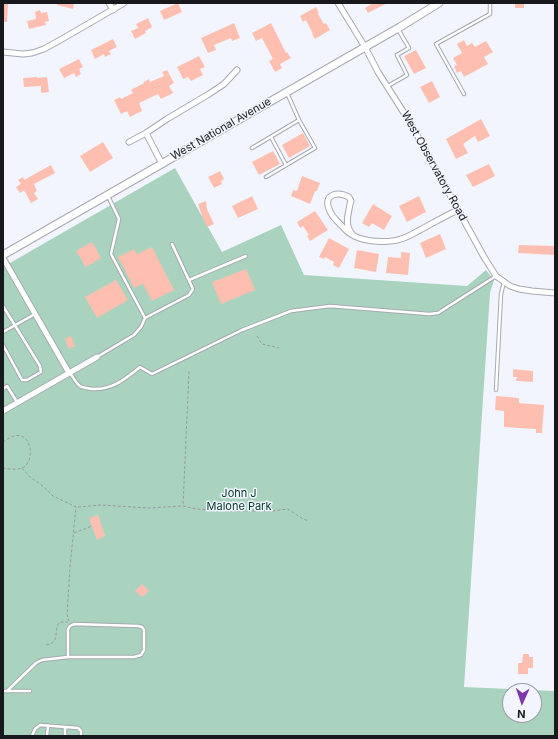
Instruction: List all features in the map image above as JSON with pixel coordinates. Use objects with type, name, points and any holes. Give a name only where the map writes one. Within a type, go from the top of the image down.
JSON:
[{"type":"main road","name":"West National Avenue","points":[[3,256],[439,3]]},
{"type":"street","points":[[109,3],[112,10]]},
{"type":"street","points":[[3,52],[23,54],[44,49],[124,3]]},
{"type":"street","name":"West Observatory Road","points":[[338,3],[365,47],[378,72],[411,124],[484,257],[496,276],[510,286],[519,289],[555,293]]},
{"type":"street","points":[[129,142],[224,84],[237,70]]},
{"type":"street","points":[[146,133],[162,164]]},
{"type":"street","points":[[353,235],[347,225],[351,201],[349,197],[334,194],[328,200],[329,210],[333,217],[345,230],[353,235],[358,238],[376,241],[402,239],[458,210]]},
{"type":"street","points":[[3,256],[69,373]]},
{"type":"street","points":[[3,412],[97,357]]},
{"type":"lane","points":[[464,94],[436,44],[490,14],[490,3]]},
{"type":"lane","points":[[387,86],[407,75],[398,55],[409,48],[398,28]]},
{"type":"lane","points":[[266,177],[315,148],[299,120],[286,92]]},
{"type":"lane","points":[[252,148],[299,120]]},
{"type":"lane","points":[[271,137],[286,165]]},
{"type":"lane","points":[[107,195],[119,219],[111,254],[145,318]]},
{"type":"lane","points":[[97,357],[134,335],[141,327],[145,318],[189,295],[193,289],[172,244]]},
{"type":"lane","points":[[189,280],[246,256]]},
{"type":"lane","points":[[69,373],[79,385],[99,389],[110,387],[118,384],[140,367],[152,374],[242,330],[291,311],[330,306],[429,314],[438,313],[496,276]]},
{"type":"lane","points":[[496,390],[501,301],[504,282]]},
{"type":"lane","points":[[3,306],[40,366],[40,372],[28,380],[22,380],[3,345]]},
{"type":"lane","points":[[3,332],[35,313]]},
{"type":"lane","points":[[3,389],[8,386],[18,403]]},
{"type":"lane","points":[[7,691],[36,663],[42,660],[68,657],[134,657],[141,655],[144,650],[145,643],[144,630],[142,627],[138,626],[74,624],[68,629],[68,657]]},
{"type":"lane","points":[[3,691],[30,691]]},
{"type":"lane","points":[[32,736],[35,729],[40,726],[78,728],[81,731],[81,736]]},
{"type":"lane","points":[[47,736],[48,726]]},
{"type":"lane","points":[[65,727],[65,736]]},
{"type":"path","points":[[257,336],[262,344],[279,348]]},
{"type":"path","points":[[183,506],[189,371]]},
{"type":"path","points":[[3,442],[15,435],[26,438],[29,443],[30,455],[28,461],[22,468],[3,468]]},
{"type":"path","points":[[22,468],[30,477],[44,487],[53,496],[76,507],[100,505],[148,508],[183,506],[236,511],[272,511],[288,509],[303,519],[309,521]]},
{"type":"path","points":[[70,626],[67,615],[76,507]]},
{"type":"path","points":[[73,533],[92,526]]},
{"type":"path","points":[[46,645],[55,640],[57,625],[60,622],[69,622]]},
{"type":"green space","name":"John J Malone Park","points":[[175,168],[222,252],[281,225],[304,275],[467,286],[486,270],[494,280],[490,293],[464,687],[502,689],[502,723],[542,723],[542,690],[555,691],[555,736],[3,736],[3,267]]},
{"type":"building","points":[[3,3],[8,3],[7,22],[3,22]]},
{"type":"building","points":[[57,3],[74,3],[73,9],[57,5]]},
{"type":"building","points":[[178,3],[182,12],[164,20],[160,11]]},
{"type":"building","points":[[373,3],[387,3],[368,13],[365,8]]},
{"type":"building","points":[[515,3],[524,3],[524,8],[515,8]]},
{"type":"building","points":[[316,7],[324,24],[326,23],[330,30],[315,39],[306,20],[303,22],[300,16]]},
{"type":"building","points":[[40,10],[41,13],[47,12],[49,21],[45,22],[46,25],[29,29],[27,21],[36,19],[35,12]]},
{"type":"building","points":[[148,18],[152,27],[145,31],[146,33],[135,39],[131,31],[138,28],[136,24]]},
{"type":"building","points":[[234,23],[240,38],[232,41],[231,38],[214,45],[216,50],[208,53],[201,38]]},
{"type":"building","points":[[271,23],[286,53],[287,52],[291,58],[280,64],[282,68],[275,72],[269,61],[273,59],[262,38],[256,41],[252,33]]},
{"type":"building","points":[[113,39],[117,47],[109,51],[111,54],[105,57],[104,54],[95,59],[91,50]]},
{"type":"building","points":[[464,40],[467,46],[472,43],[475,47],[486,41],[493,52],[484,57],[488,64],[464,77],[461,71],[457,73],[454,66],[457,65],[453,58],[462,53],[457,44]]},
{"type":"building","points":[[416,50],[426,68],[414,74],[404,56]]},
{"type":"building","points":[[199,56],[205,67],[200,69],[203,75],[191,81],[188,77],[183,79],[177,67]]},
{"type":"building","points":[[79,59],[83,67],[79,69],[81,74],[76,77],[74,73],[64,78],[59,69]]},
{"type":"building","points":[[167,70],[174,83],[169,86],[173,93],[161,99],[158,94],[139,103],[142,111],[130,117],[127,111],[121,114],[114,100],[120,97],[121,99],[133,93],[131,90],[149,79],[150,82],[164,76],[162,72]]},
{"type":"building","points":[[47,77],[49,92],[41,93],[41,86],[24,87],[23,78]]},
{"type":"building","points":[[432,81],[440,97],[429,103],[420,87]]},
{"type":"building","points":[[481,119],[490,136],[478,142],[475,136],[463,144],[468,153],[456,159],[446,139]]},
{"type":"building","points":[[303,133],[310,146],[289,158],[282,145]]},
{"type":"building","points":[[103,142],[113,158],[90,172],[80,156]]},
{"type":"building","points":[[273,151],[280,164],[259,175],[252,162]]},
{"type":"building","points":[[489,164],[495,176],[473,187],[466,175]]},
{"type":"building","points":[[51,165],[55,173],[34,184],[37,191],[34,193],[38,199],[31,203],[24,190],[20,193],[16,187],[21,184],[18,180],[23,177],[24,180]]},
{"type":"building","points":[[220,171],[224,179],[221,181],[222,184],[214,188],[208,177]]},
{"type":"building","points":[[302,176],[320,183],[310,204],[291,196],[293,190],[297,191]]},
{"type":"building","points":[[252,196],[258,209],[238,218],[232,206]]},
{"type":"building","points":[[419,196],[426,212],[407,222],[399,206]]},
{"type":"building","points":[[206,201],[207,209],[214,224],[207,227],[198,204]]},
{"type":"building","points":[[373,204],[392,216],[384,230],[372,223],[369,227],[362,223]]},
{"type":"building","points":[[315,211],[328,230],[310,241],[307,236],[309,235],[303,226],[300,228],[297,222]]},
{"type":"building","points":[[440,234],[446,249],[426,258],[420,243]]},
{"type":"building","points":[[329,238],[349,249],[339,268],[333,265],[334,262],[325,257],[324,259],[319,257]]},
{"type":"building","points":[[92,242],[101,258],[86,267],[76,251]]},
{"type":"building","points":[[519,245],[555,246],[555,255],[518,253]]},
{"type":"building","points":[[152,247],[174,290],[152,301],[143,284],[134,288],[118,257],[134,249],[137,254]]},
{"type":"building","points":[[357,250],[379,254],[376,272],[354,268]]},
{"type":"building","points":[[401,252],[410,253],[408,275],[386,273],[388,257],[401,258]]},
{"type":"building","points":[[246,269],[255,290],[221,304],[212,282]]},
{"type":"building","points":[[116,280],[128,300],[97,318],[85,297]]},
{"type":"building","points":[[71,336],[75,346],[69,349],[65,339]]},
{"type":"building","points":[[513,369],[533,371],[533,382],[516,381],[517,377],[513,377]]},
{"type":"building","points":[[496,396],[519,398],[519,403],[544,405],[542,433],[536,433],[536,429],[504,427],[504,411],[495,410]]},
{"type":"building","points":[[98,515],[105,536],[97,540],[89,518]]},
{"type":"building","points":[[142,584],[149,591],[142,597],[135,591]]},
{"type":"building","points":[[523,654],[529,654],[529,657],[533,657],[533,668],[528,668],[528,674],[518,674],[518,663],[522,663]]}]
